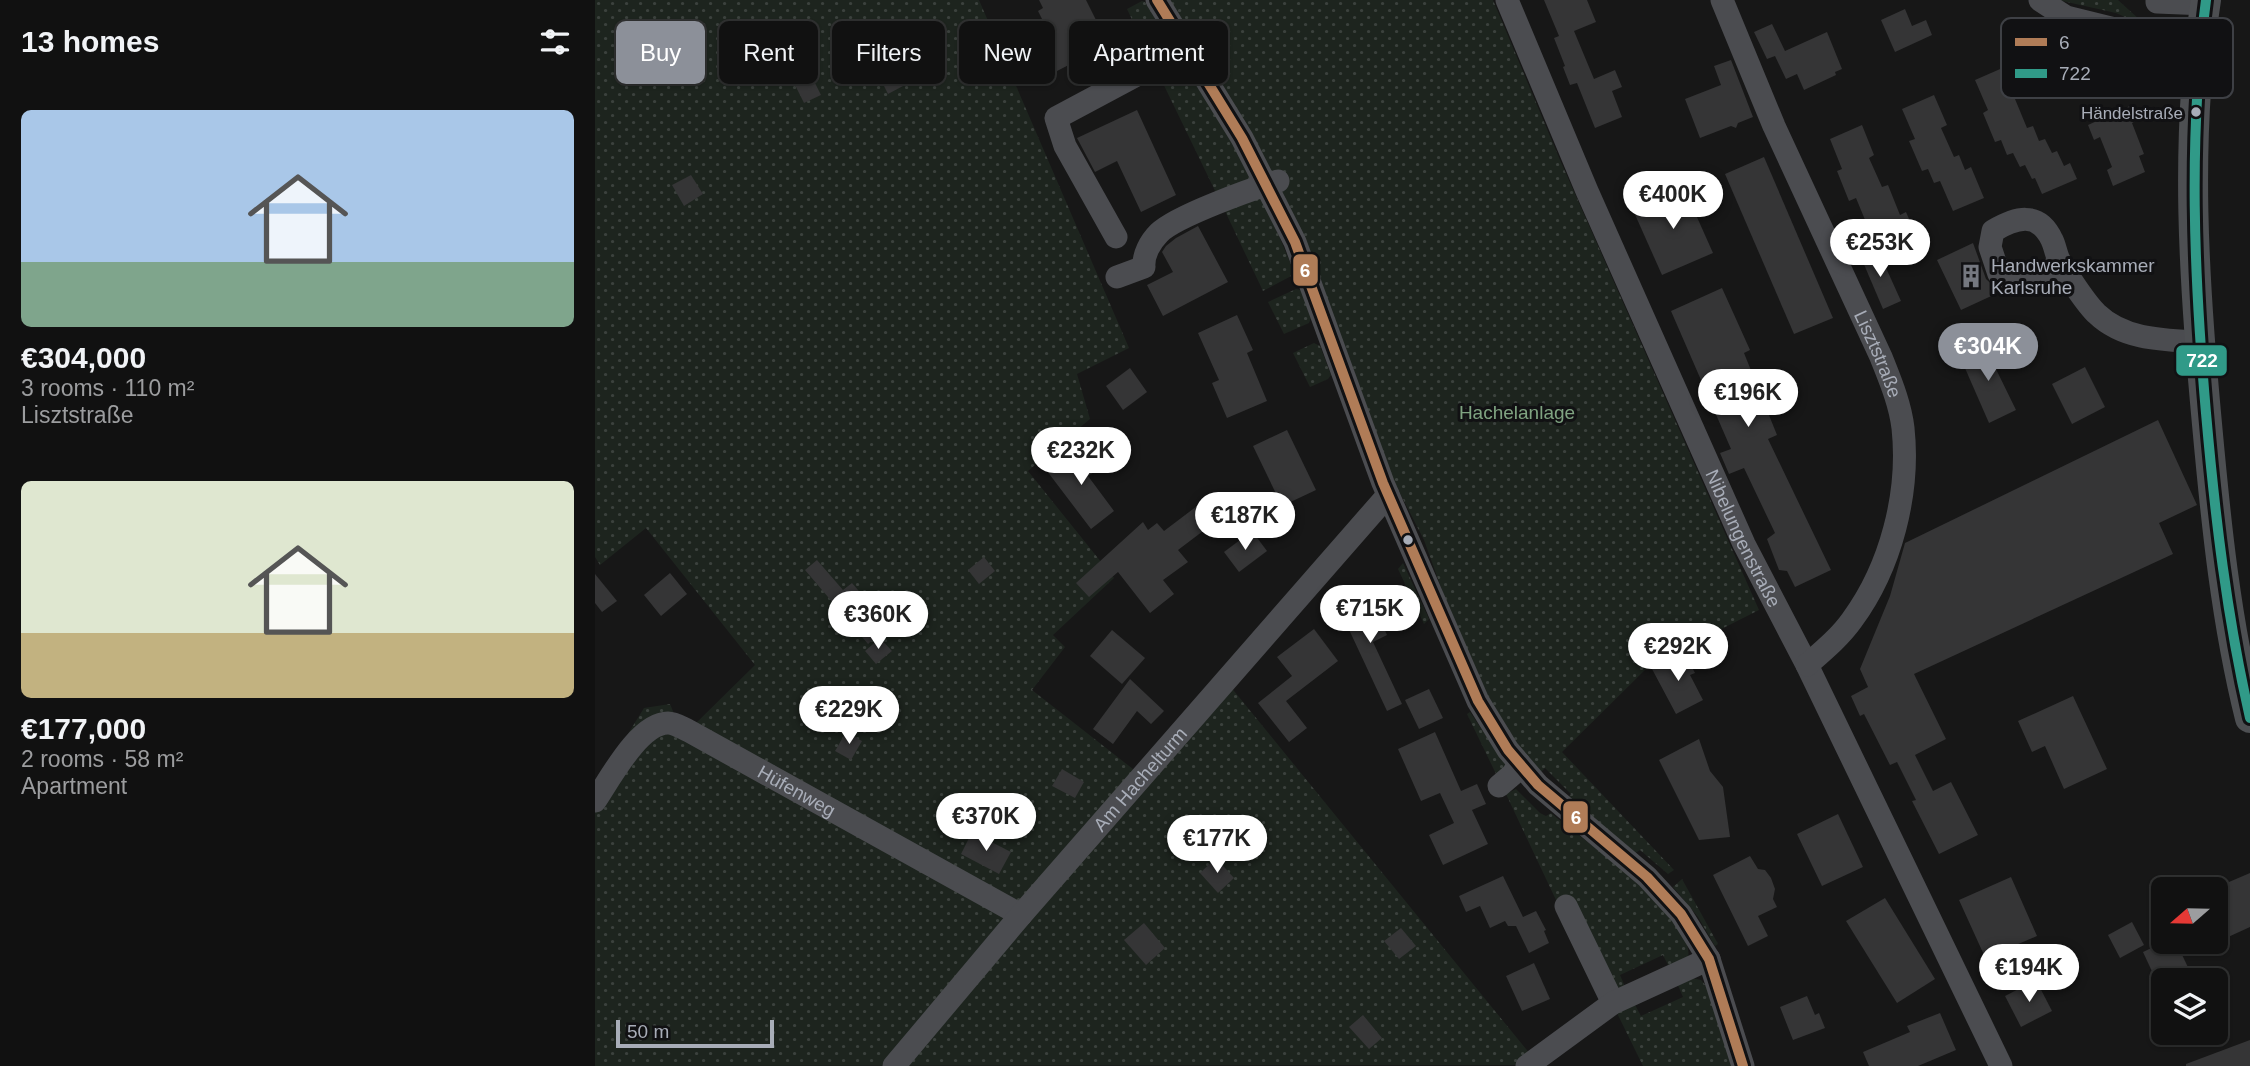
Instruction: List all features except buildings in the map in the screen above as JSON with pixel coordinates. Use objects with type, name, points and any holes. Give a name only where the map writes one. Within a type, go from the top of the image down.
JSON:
[{"type":"main road","points":[[2196,98],[2194,202],[2200,342],[2223,568],[2242,687],[2250,718]]},
{"type":"street","points":[[1157,0],[1170,21]]},
{"type":"street","name":"Nibelungenstraße","points":[[1507,0],[1587,191],[1744,544],[1807,665],[2001,1066]]},
{"type":"street","name":"Lisztstraße","points":[[1722,0],[1773,126],[1881,357],[1895,391],[1903,427],[1902,494],[1882,565],[1869,595],[1851,622],[1807,665]]},
{"type":"street","points":[[2040,0],[2070,18]]},
{"type":"street","points":[[2157,1],[2206,2]]},
{"type":"street","points":[[1116,237],[1065,146],[1056,118],[1120,84]]},
{"type":"street","points":[[1210,84],[1273,182],[1388,495],[1478,701],[1518,763],[1538,786],[1565,810],[1650,873],[1681,914],[1709,960],[1743,1066]]},
{"type":"street","points":[[1117,277],[1144,267],[1143,260],[1149,246],[1160,231],[1168,226],[1273,182]]},
{"type":"street","points":[[2059,261],[2097,314],[2123,331],[2155,340],[2200,342]]},
{"type":"street","name":"Am Hachelturm","points":[[894,1066],[1021,915],[1388,495]]},
{"type":"street","name":"Hüfenweg","points":[[595,801],[641,737],[655,726],[670,723],[701,737],[1021,915]]},
{"type":"street","points":[[1499,786],[1513,774],[1518,763]]},
{"type":"street","points":[[1566,905],[1613,1003]]},
{"type":"street","points":[[1527,1066],[1613,1003],[1709,960]]},
{"type":"green space","points":[[595,0],[979,0],[988,21],[959,21],[959,84],[1015,84],[1129,348],[1077,374],[1090,419],[1028,471],[1114,578],[1053,635],[1065,647],[1032,690],[1138,773],[1230,686],[1539,1065],[595,1066],[595,787],[644,708],[670,704],[677,721],[690,729],[755,665],[646,528],[600,565],[595,557]]},
{"type":"green space","name":"Hachelanlage","points":[[1167,0],[1493,0],[1560,160],[1759,610],[1650,665],[1562,752],[1674,870],[1668,874],[1640,850],[1634,854],[1567,799],[1571,794],[1545,768],[1537,776],[1493,712],[1461,643],[1424,540],[1387,468],[1300,232],[1215,84],[1228,84],[1228,21],[1179,21]]},
{"type":"green space","points":[[2058,0],[2118,0],[2138,18],[2128,18]]},
{"type":"green space","points":[[1145,2],[1157,21],[1133,21],[1127,9]]},
{"type":"green space","points":[[1163,84],[1196,84],[1252,178],[1219,199]]},
{"type":"green space","points":[[1262,196],[1295,274],[1263,291],[1224,209]]},
{"type":"green space","points":[[1296,289],[1301,290],[1311,318],[1309,323],[1284,334],[1268,302]]},
{"type":"green space","points":[[1314,343],[1320,346],[1331,375],[1310,387],[1293,353]]},
{"type":"green space","points":[[1403,563],[1429,619],[1424,624],[1398,569]]},
{"type":"green space","points":[[1470,712],[1507,767],[1497,776],[1467,714]]},
{"type":"green space","points":[[1516,789],[1540,813],[1546,816],[1551,813],[1656,901],[1686,941],[1688,957],[1670,969],[1663,955],[1620,975],[1626,989],[1614,988],[1562,897],[1556,900],[1506,794]]},
{"type":"green space","points":[[1682,879],[1718,944],[1715,946],[1698,917],[1673,887]]},
{"type":"green space","points":[[1692,978],[1701,980],[1707,987],[1732,1066],[1643,1066],[1616,1011],[1634,1003],[1641,1016],[1683,997],[1677,983]]},
{"type":"transit line","name":"6","points":[[1157,0],[1242,138],[1295,242],[1383,483],[1478,701],[1508,750],[1538,785],[1647,877],[1681,914],[1709,959],[1743,1066]]},
{"type":"transit line","name":"722","points":[[2204,18],[2206,0]]},
{"type":"transit line","name":"722","points":[[2197,98],[2196,258],[2206,413],[2228,605],[2250,718]]},
{"type":"place","name":"Händelstraße","points":[[2196,112]]},
{"type":"place","name":"Handwerkskammer Karlsruhe","points":[[1971,276]]}]
